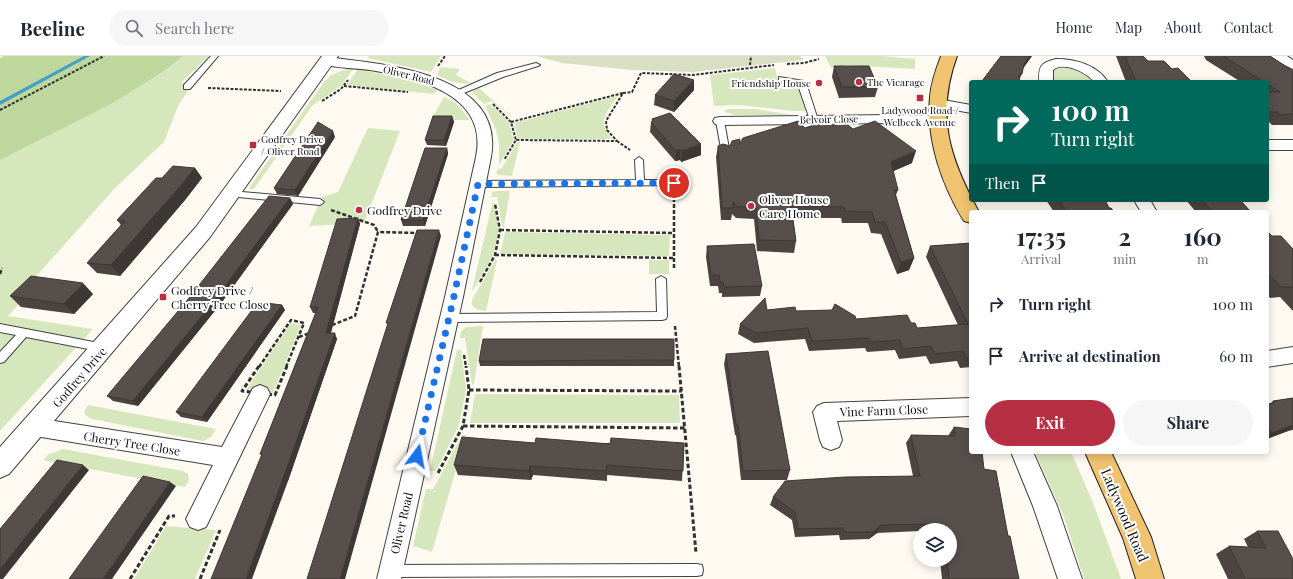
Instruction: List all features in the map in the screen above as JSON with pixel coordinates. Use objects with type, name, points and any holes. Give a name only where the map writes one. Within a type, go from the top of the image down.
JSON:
[{"type":"main road","points":[[949,56],[942,77],[937,120],[941,144],[949,170],[969,212]]},
{"type":"main road","name":"Ladywood Road","points":[[1099,454],[1137,537],[1150,579]]},
{"type":"street","points":[[1278,56],[1293,64]]},
{"type":"street","name":"Oliver Road","points":[[328,59],[416,75],[436,82],[456,93],[474,109],[485,131],[485,147],[478,184],[449,318],[389,575]]},
{"type":"street","name":"Godfrey Drive","points":[[0,466],[104,348],[203,232],[231,194],[311,98],[328,59]]},
{"type":"street","points":[[1046,80],[1046,69],[1052,65],[1061,63],[1080,67],[1093,72],[1100,80]]},
{"type":"street","points":[[938,103],[969,109]]},
{"type":"street","name":"Belvoir Close","points":[[720,120],[937,120]]},
{"type":"street","points":[[1269,145],[1293,145]]},
{"type":"street","points":[[1269,359],[1293,355]]},
{"type":"street","points":[[198,519],[260,394]]},
{"type":"street","name":"Vine Farm Close","points":[[831,440],[824,412],[969,407]]},
{"type":"street","name":"Cherry Tree Close","points":[[35,427],[229,458]]},
{"type":"street","points":[[1023,454],[1045,506],[1070,579]]},
{"type":"lane","points":[[187,87],[215,56]]},
{"type":"lane","points":[[456,93],[500,75],[536,65]]},
{"type":"lane","points":[[782,79],[801,83],[814,120]]},
{"type":"lane","points":[[720,120],[726,154]]},
{"type":"lane","points":[[639,160],[640,183]]},
{"type":"lane","points":[[478,184],[674,183]]},
{"type":"lane","points":[[231,194],[320,202]]},
{"type":"lane","points":[[449,318],[662,316],[661,279]]},
{"type":"lane","points":[[0,328],[104,348]]},
{"type":"lane","points":[[0,359],[24,333]]},
{"type":"lane","points":[[389,575],[697,570]]},
{"type":"path","points":[[0,110],[104,56]]},
{"type":"path","points":[[750,65],[751,56]]},
{"type":"path","points":[[784,65],[804,63],[819,59]]},
{"type":"path","points":[[344,86],[359,65]]},
{"type":"path","points":[[511,122],[632,92],[640,73],[693,75],[777,65]]},
{"type":"path","points":[[187,87],[311,98],[344,86],[415,93]]},
{"type":"path","points":[[516,140],[617,141],[607,130],[606,121],[623,93]]},
{"type":"path","points":[[661,279],[674,277],[674,183]]},
{"type":"path","points":[[320,202],[332,211],[374,225],[378,232],[355,316],[327,326]]},
{"type":"path","points":[[500,230],[674,233]]},
{"type":"path","points":[[378,232],[422,233]]},
{"type":"path","points":[[495,256],[674,258]]},
{"type":"path","points":[[0,274],[2,268]]},
{"type":"path","points":[[662,316],[676,326],[697,570]]},
{"type":"path","points":[[291,320],[304,323],[299,337],[275,395],[242,391],[291,320]]},
{"type":"path","points":[[299,337],[313,332]]},
{"type":"path","points":[[410,486],[434,480],[463,426],[469,390],[462,344],[444,338]]},
{"type":"path","points":[[469,390],[682,391]]},
{"type":"path","points":[[463,426],[685,428]]},
{"type":"path","points":[[130,579],[169,516],[224,521],[200,579]]},
{"type":"green space","points":[[4,56],[183,56],[167,69],[113,103],[0,160],[0,58]]},
{"type":"green space","points":[[183,56],[209,56],[181,83],[193,84],[179,104],[164,142],[116,187],[15,300],[21,302],[8,316],[93,329],[0,431],[0,147],[142,84],[167,69]]},
{"type":"green space","points":[[369,56],[441,56],[431,72],[367,58]]},
{"type":"green space","points":[[536,56],[800,56],[803,60],[693,72],[632,70],[562,63]]},
{"type":"green space","points":[[825,56],[882,56],[915,59],[915,69],[845,65],[845,68],[831,68]]},
{"type":"green space","points":[[441,67],[460,69],[456,75],[471,83],[457,83],[444,79],[437,74]]},
{"type":"green space","points":[[1064,67],[1082,71],[1092,77],[1093,80],[1052,80],[1052,72],[1056,69]]},
{"type":"green space","points":[[775,68],[778,81],[798,85],[807,111],[793,111],[738,105],[714,106],[710,75]]},
{"type":"green space","points":[[347,69],[353,69],[341,86],[312,106],[254,189],[249,189],[324,82],[331,75]]},
{"type":"green space","points":[[358,69],[406,79],[438,90],[433,94],[347,85]]},
{"type":"green space","points":[[479,88],[514,119],[492,101],[484,104],[473,93],[473,91]]},
{"type":"green space","points":[[618,96],[607,112],[604,122],[607,133],[612,139],[518,139],[514,123]]},
{"type":"green space","points":[[444,97],[455,102],[470,120],[431,120]]},
{"type":"green space","points":[[490,104],[509,122],[514,140],[499,165],[499,143],[496,130],[485,106]]},
{"type":"green space","points":[[757,109],[791,115],[735,115],[725,112],[725,110]]},
{"type":"green space","points":[[368,128],[400,131],[364,223],[309,226],[322,197],[338,192]]},
{"type":"green space","points":[[517,142],[520,142],[512,176],[498,175],[496,172],[498,169],[502,168]]},
{"type":"green space","points":[[510,191],[504,226],[502,226],[497,197],[491,197],[492,192]]},
{"type":"green space","points":[[493,201],[499,231],[493,256],[472,290]]},
{"type":"green space","points":[[505,232],[670,235],[669,256],[500,254]]},
{"type":"green space","points":[[495,260],[497,260],[486,311],[476,309],[472,305],[472,300]]},
{"type":"green space","points":[[649,260],[669,260],[669,274],[649,274]]},
{"type":"green space","points":[[291,323],[301,325],[273,393],[246,390]]},
{"type":"green space","points":[[483,326],[474,384],[472,385],[465,338],[460,338],[461,331],[467,327]]},
{"type":"green space","points":[[457,350],[461,350],[466,390],[459,425],[436,471],[430,471]]},
{"type":"green space","points":[[475,394],[679,395],[680,423],[470,423]]},
{"type":"green space","points":[[88,405],[216,429],[211,437],[203,441],[92,419],[85,415],[85,410]]},
{"type":"green space","points":[[462,435],[466,435],[432,552],[413,546],[426,489],[433,489]]},
{"type":"green space","points":[[63,449],[183,471],[188,474],[189,480],[185,487],[43,460],[49,454]]},
{"type":"green space","points":[[1036,454],[1072,454],[1092,500],[1121,579],[1084,579],[1064,517]]},
{"type":"green space","points":[[166,526],[216,530],[195,579],[134,579]]},
{"type":"building","points":[[1001,56],[1029,56],[1024,64],[1022,74],[1020,73],[1019,80],[983,80]]},
{"type":"building","points":[[1125,56],[1143,56],[1148,61],[1164,61],[1172,69],[1178,68],[1190,80],[1135,80]]},
{"type":"building","points":[[1223,56],[1270,56],[1293,71],[1293,114],[1280,115],[1278,112],[1269,112],[1269,92],[1280,92],[1269,85],[1269,80],[1261,80]]},
{"type":"building","points":[[834,66],[869,66],[878,87],[842,87]]},
{"type":"building","points":[[674,74],[694,80],[674,101],[655,95]]},
{"type":"building","points":[[670,113],[701,144],[682,151],[680,149],[676,151],[651,122],[653,121],[652,119]]},
{"type":"building","points":[[433,116],[452,116],[444,140],[425,140]]},
{"type":"building","points":[[798,121],[805,128],[825,121],[831,126],[844,122],[853,129],[875,121],[916,151],[891,162],[898,190],[894,190],[914,258],[901,262],[885,222],[875,222],[872,212],[845,211],[844,207],[791,206],[796,241],[759,240],[756,207],[738,207],[733,202],[733,208],[722,208],[718,146],[723,144],[730,146],[732,141],[740,139],[739,145],[743,138]]},
{"type":"building","points":[[318,122],[333,131],[295,190],[274,188]]},
{"type":"building","points":[[425,148],[447,148],[423,220],[401,220]]},
{"type":"building","points":[[173,166],[195,168],[111,265],[87,263],[125,221],[117,220],[156,178],[162,178]]},
{"type":"building","points":[[269,196],[290,198],[218,296],[133,401],[107,396],[189,298]]},
{"type":"building","points":[[1060,202],[1106,202],[1109,208],[1112,210],[1066,210]]},
{"type":"building","points":[[1204,202],[1242,202],[1249,210],[1210,210]]},
{"type":"building","points":[[358,218],[326,333],[335,333],[246,579],[211,579],[262,454],[260,454],[318,307],[310,307],[337,219]]},
{"type":"building","points":[[417,230],[439,230],[340,579],[307,579],[388,323],[386,323]]},
{"type":"building","points":[[1269,233],[1272,236],[1281,236],[1293,249],[1293,289],[1291,287],[1281,287],[1269,274]]},
{"type":"building","points":[[969,243],[969,358],[966,358],[963,351],[935,354],[931,346],[903,349],[900,340],[871,342],[869,338],[812,341],[808,328],[756,333],[740,324],[765,298],[767,310],[795,307],[796,311],[832,310],[835,304],[855,316],[856,319],[907,315],[911,323],[915,323],[917,328],[968,324],[930,246]]},
{"type":"building","points":[[754,244],[762,286],[724,287],[723,282],[720,282],[719,275],[711,275],[707,246]]},
{"type":"building","points":[[31,276],[83,283],[64,304],[10,296]]},
{"type":"building","points":[[258,302],[282,305],[202,417],[176,412]]},
{"type":"building","points":[[483,339],[674,339],[674,360],[479,361]]},
{"type":"building","points":[[768,351],[790,470],[743,471],[738,425],[736,425],[726,354]]},
{"type":"building","points":[[1293,398],[1293,425],[1272,433],[1269,428],[1269,404],[1274,403],[1273,401]]},
{"type":"building","points":[[954,427],[969,429],[969,454],[982,454],[984,469],[996,471],[1008,536],[1010,536],[1019,579],[949,579],[948,567],[957,567],[957,523],[881,525],[873,532],[844,532],[843,528],[798,529],[795,512],[773,497],[785,481],[845,477],[920,476],[911,435],[955,436]]},
{"type":"building","points":[[462,437],[535,443],[536,438],[610,444],[611,438],[684,443],[683,471],[607,465],[606,471],[530,466],[529,471],[454,465]]},
{"type":"building","points":[[57,460],[83,465],[0,569],[0,529]]},
{"type":"building","points":[[143,476],[170,482],[103,579],[69,579]]},
{"type":"building","points":[[1257,531],[1278,531],[1293,559],[1293,579],[1245,579],[1229,546],[1266,548]]},
{"type":"waterway","points":[[0,103],[88,56]]},
{"type":"place","name":"The Vicarage","points":[[859,82]]},
{"type":"place","name":"Friendship House","points":[[819,83]]},
{"type":"place","name":"Ladywood Road / Welbeck Avenue","points":[[920,98]]},
{"type":"place","name":"Godfrey Drive / Oliver Road","points":[[253,145]]},
{"type":"place","name":"Oliver House Care Home","points":[[751,206]]},
{"type":"place","name":"Godfrey Drive","points":[[359,210]]},
{"type":"place","name":"Godfrey Drive / Cherry Tree Close","points":[[163,297]]},
{"type":"route","points":[[417,456],[478,184],[674,183]]}]
